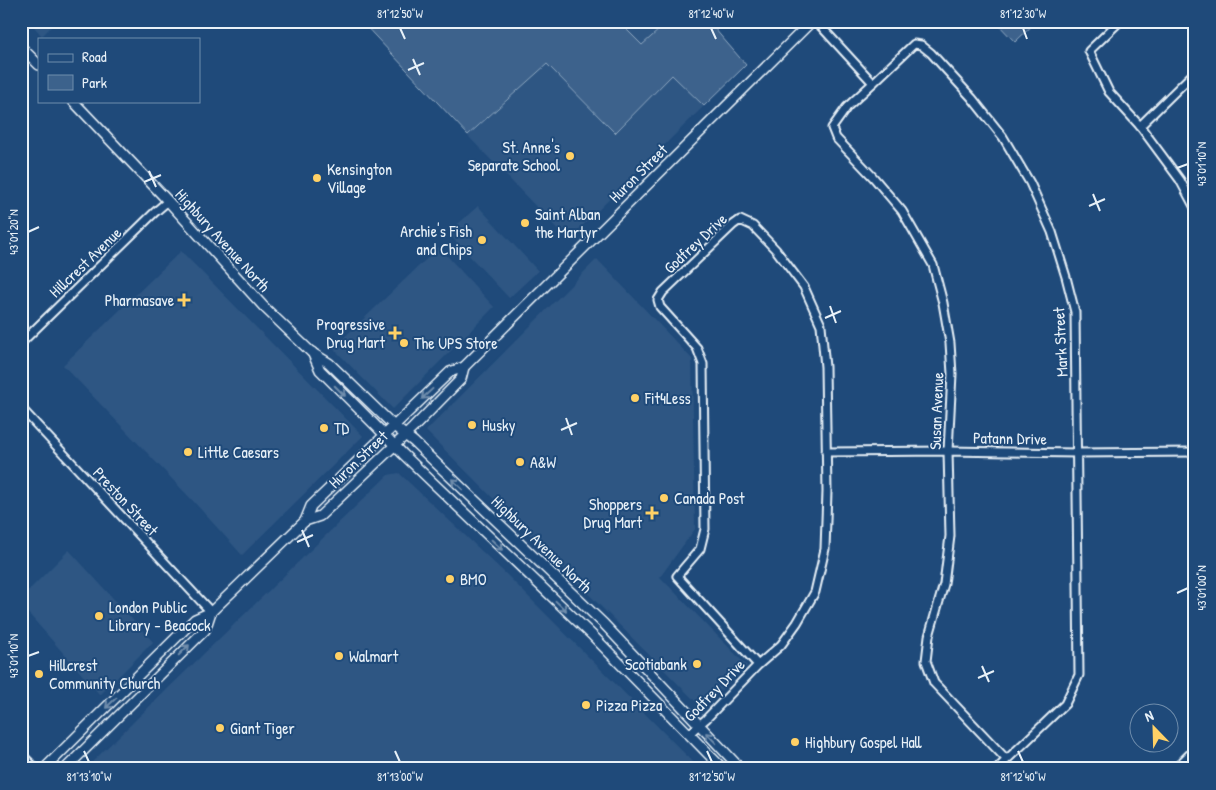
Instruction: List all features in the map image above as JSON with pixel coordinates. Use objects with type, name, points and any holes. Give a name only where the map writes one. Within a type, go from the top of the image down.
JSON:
[{"type":"main road","name":"Huron Street","points":[[44,769],[196,619],[211,612],[305,521],[311,506],[384,435],[450,372],[464,367],[812,21]]},
{"type":"main road","points":[[21,47],[38,64]]},
{"type":"main road","name":"Highbury Avenue North","points":[[74,102],[168,201],[264,307],[311,352],[329,363],[394,426],[414,442],[604,624],[741,769]]},
{"type":"main road","name":"Highbury Avenue North","points":[[311,352],[320,370],[384,435],[593,636],[723,769]]},
{"type":"main road","name":"Huron Street","points":[[305,521],[320,516],[405,435],[461,379],[464,367]]},
{"type":"main road","name":"Huron Street","points":[[64,769],[206,630],[211,612]]},
{"type":"street","points":[[816,21],[873,83]]},
{"type":"street","points":[[1120,21],[1089,50],[1109,92],[1140,126],[1180,180],[1195,208]]},
{"type":"street","name":"Mark Street","points":[[873,83],[914,44],[921,45],[931,52],[972,98],[1003,137],[1030,183],[1052,232],[1075,312],[1079,675],[1065,704],[997,769]]},
{"type":"street","points":[[1140,126],[1195,72]]},
{"type":"street","name":"Susan Avenue","points":[[873,83],[847,107],[832,128],[836,138],[902,211],[933,265],[950,343],[952,374],[948,451],[950,536],[944,584],[930,636],[926,661],[934,683],[1006,759]]},
{"type":"street","name":"Hillcrest Avenue","points":[[21,343],[168,201]]},
{"type":"street","name":"Godfrey Drive","points":[[689,734],[758,665],[781,645],[815,592],[825,549],[827,492],[825,367],[821,325],[804,287],[776,250],[753,226],[740,220],[663,292],[658,300],[660,307],[697,348],[703,364],[705,529],[700,549],[677,576],[758,665]]},
{"type":"street","name":"Preston Street","points":[[21,408],[211,612]]},
{"type":"street","name":"Patann Drive","points":[[826,452],[1195,452]]},
{"type":"street","points":[[1174,769],[1195,749]]},
{"type":"street","points":[[21,754],[36,769]]},
{"type":"shaded area","points":[[29,21],[57,21],[42,36]]},
{"type":"shaded area","points":[[618,21],[669,21],[642,46]]},
{"type":"shaded area","name":"St. Anne's Separate School","points":[[547,64],[615,133],[672,75],[704,106],[568,240],[468,136]]},
{"type":"shaded area","points":[[478,206],[538,271],[509,298],[448,233]]},
{"type":"shaded area","points":[[439,247],[494,307],[393,409],[333,348]]},
{"type":"shaded area","points":[[181,251],[363,436],[242,555],[63,365]]},
{"type":"shaded area","points":[[597,259],[692,359],[695,529],[660,577],[747,666],[702,708],[426,431]]},
{"type":"shaded area","points":[[399,473],[507,575],[700,769],[85,769],[388,475]]},
{"type":"shaded area","points":[[69,550],[153,642],[100,695],[21,605],[21,598]]},
{"type":"green space","points":[[361,21],[618,21],[642,45],[669,21],[708,21],[746,65],[704,106],[672,75],[615,133],[547,64],[468,135]]},
{"type":"green space","points":[[995,21],[1037,21],[1015,42]]},
{"type":"place","name":"St. Anne's Separate School","points":[[570,156]]},
{"type":"place","name":"Kensington Village","points":[[317,178]]},
{"type":"place","name":"Saint Alban the Martyr","points":[[525,223]]},
{"type":"place","name":"Archie's Fish and Chips","points":[[482,240]]},
{"type":"place","name":"Pharmasave","points":[[184,300]]},
{"type":"place","name":"Progressive Drug Mart","points":[[395,333]]},
{"type":"place","name":"The UPS Store","points":[[404,343]]},
{"type":"place","name":"Fit4Less","points":[[635,398]]},
{"type":"place","name":"Husky","points":[[472,425]]},
{"type":"place","name":"TD","points":[[324,428]]},
{"type":"place","name":"Little Caesars","points":[[188,452]]},
{"type":"place","name":"A&W","points":[[520,462]]},
{"type":"place","name":"Canada Post","points":[[664,498]]},
{"type":"place","name":"Shoppers Drug Mart","points":[[652,513]]},
{"type":"place","name":"BMO","points":[[450,579]]},
{"type":"place","name":"London Public Library - Beacock","points":[[99,616]]},
{"type":"place","name":"Walmart","points":[[339,656]]},
{"type":"place","name":"Scotiabank","points":[[697,664]]},
{"type":"place","name":"Hillcrest Community Church","points":[[39,674]]},
{"type":"place","name":"Pizza Pizza","points":[[586,705]]},
{"type":"place","name":"Giant Tiger","points":[[220,728]]},
{"type":"place","name":"Highbury Gospel Hall","points":[[795,742]]}]
